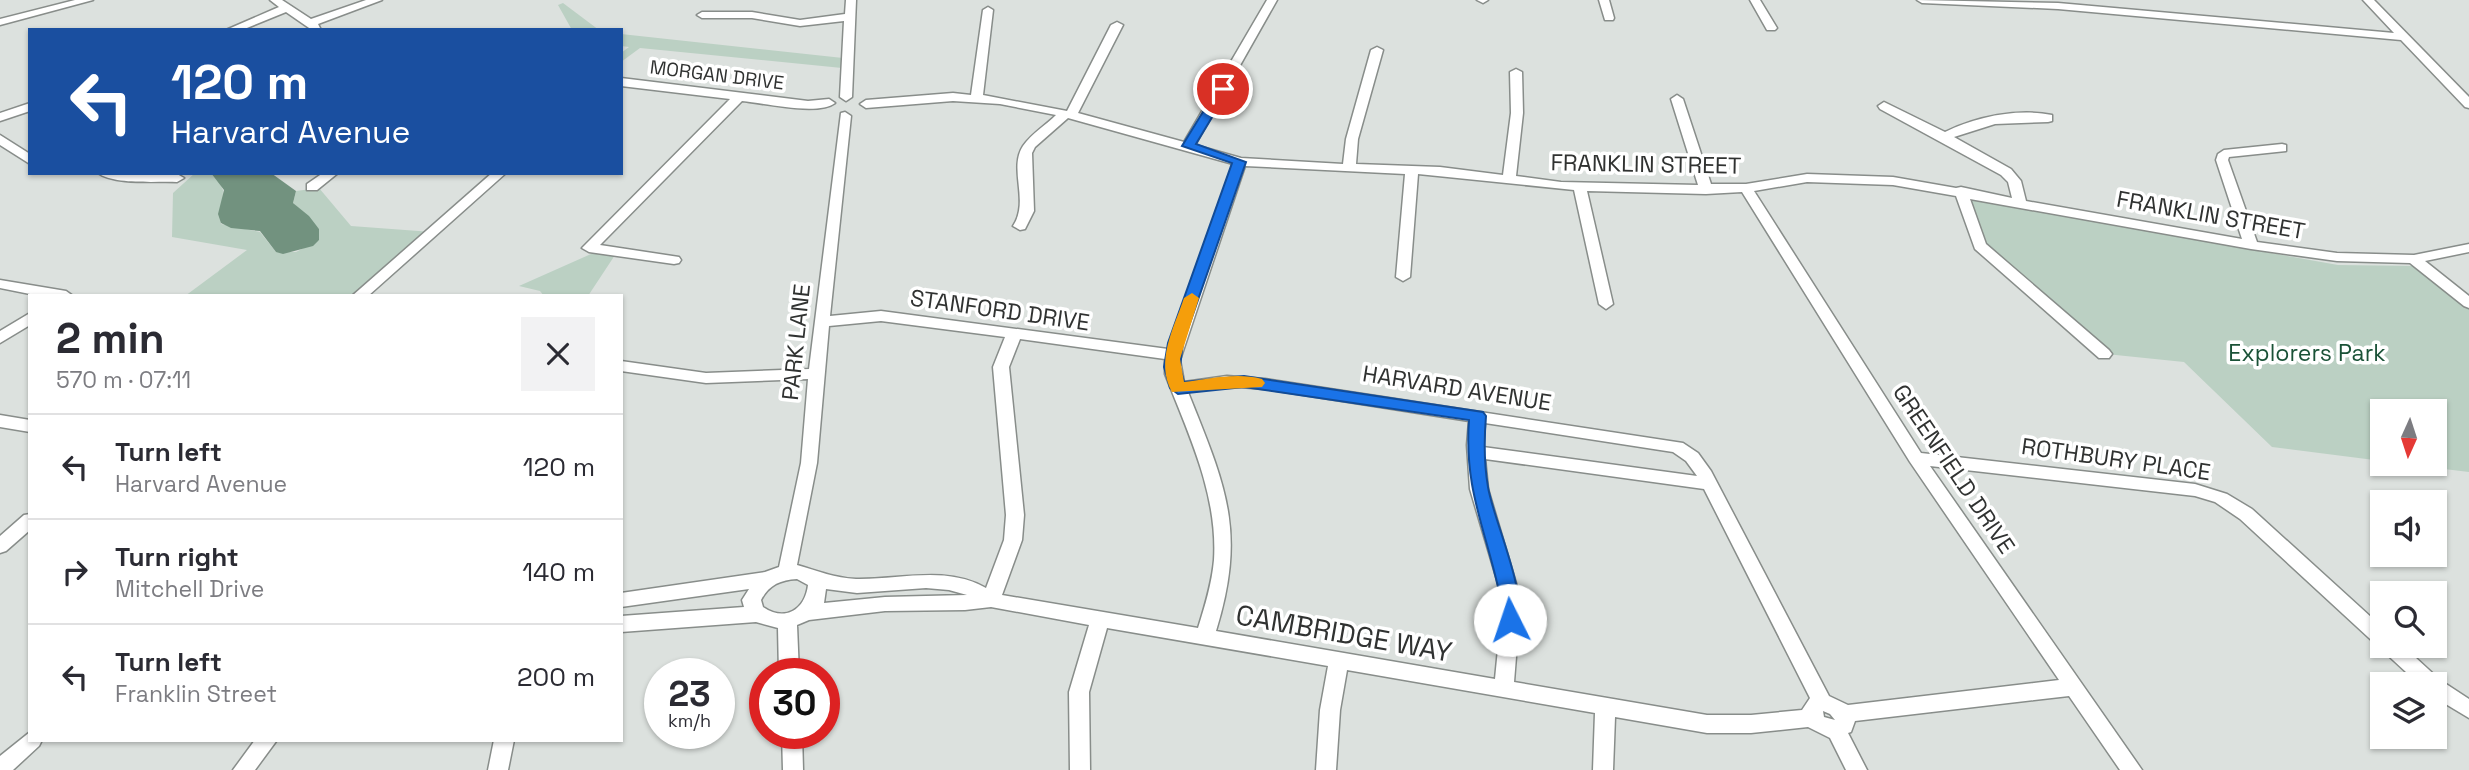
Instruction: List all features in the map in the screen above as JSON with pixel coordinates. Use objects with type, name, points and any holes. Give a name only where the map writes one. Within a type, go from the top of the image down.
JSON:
[{"type":"street","points":[[0,22],[61,3],[88,0]]},
{"type":"street","points":[[275,0],[314,27],[377,0]]},
{"type":"street","points":[[846,97],[851,0]]},
{"type":"street","points":[[1188,146],[1272,0]]},
{"type":"street","points":[[1604,0],[1609,18]]},
{"type":"street","points":[[1755,0],[1771,28]]},
{"type":"street","points":[[1922,0],[2071,8],[2402,37]]},
{"type":"street","points":[[2368,0],[2469,104]]},
{"type":"street","points":[[236,28],[287,8]]},
{"type":"street","points":[[977,97],[988,10]]},
{"type":"street","points":[[702,15],[752,15],[800,23],[849,17]]},
{"type":"street","points":[[1020,226],[1026,219],[1028,208],[1024,175],[1026,153],[1030,145],[1068,115],[1104,54],[1117,25]]},
{"type":"street","points":[[1349,168],[1352,139],[1377,50]]},
{"type":"street","points":[[1509,180],[1517,113],[1516,72]]},
{"type":"street","name":"MORGAN DRIVE","points":[[623,82],[829,108]]},
{"type":"street","points":[[674,260],[589,248],[738,97]]},
{"type":"street","points":[[846,97],[862,99],[866,104],[858,113],[845,116],[829,108],[846,97]]},
{"type":"street","name":"FRANKLIN STREET","points":[[866,104],[977,97],[1068,115],[1240,162],[1468,173],[1580,187],[1706,190],[1746,188],[1807,178],[1861,179],[1924,184],[2251,245],[2337,257],[2414,259],[2469,248]]},
{"type":"street","points":[[1678,99],[1706,190]]},
{"type":"street","points":[[1884,106],[2006,172],[2014,181],[2020,202]]},
{"type":"street","points":[[0,117],[28,108]]},
{"type":"street","name":"PARK LANE","points":[[787,572],[809,463],[821,323],[845,116]]},
{"type":"street","points":[[1944,137],[1979,121],[1994,118],[2048,118]]},
{"type":"street","points":[[0,139],[28,159]]},
{"type":"street","points":[[2251,245],[2222,160],[2224,155],[2234,152],[2283,148]]},
{"type":"street","points":[[1204,638],[1223,562],[1223,537],[1211,468],[1173,374],[1173,355],[1240,162]]},
{"type":"street","points":[[1403,277],[1412,170]]},
{"type":"street","points":[[117,175],[177,178]]},
{"type":"street","points":[[312,187],[329,175]]},
{"type":"street","points":[[361,294],[498,175]]},
{"type":"street","points":[[1580,187],[1606,304]]},
{"type":"street","name":"GREENFIELD DRIVE","points":[[1746,188],[1916,458],[2132,770]]},
{"type":"street","points":[[1961,191],[1980,246],[2104,354]]},
{"type":"street","points":[[2414,259],[2469,303]]},
{"type":"street","points":[[0,284],[53,294]]},
{"type":"street","name":"STANFORD DRIVE","points":[[821,323],[881,316],[1173,355]]},
{"type":"street","points":[[0,338],[28,319]]},
{"type":"street","points":[[991,600],[1013,540],[1015,515],[1001,367],[1014,335]]},
{"type":"street","points":[[623,366],[706,378],[817,374]]},
{"type":"street","name":"HARVARD AVENUE","points":[[1178,388],[1244,381],[1668,444],[1692,457],[1710,484],[1818,710]]},
{"type":"street","points":[[1477,416],[1479,489],[1509,590],[1510,620],[1504,690]]},
{"type":"street","points":[[0,421],[28,426]]},
{"type":"street","points":[[1476,452],[1710,484]]},
{"type":"street","name":"ROTHBURY PLACE","points":[[1916,458],[2195,490],[2221,498],[2246,514],[2370,628]]},
{"type":"street","points":[[0,546],[28,522]]},
{"type":"street","points":[[623,600],[768,579],[787,572],[798,572],[813,578],[818,593],[815,602],[796,617],[765,620],[752,607],[757,589],[768,579]]},
{"type":"street","name":"CAMBRIDGE WAY","points":[[813,578],[829,585],[842,586],[905,580],[941,582],[979,591],[991,600]]},
{"type":"street","points":[[664,620],[670,594]]},
{"type":"street","name":"CAMBRIDGE WAY","points":[[796,617],[885,604],[991,600],[1504,690],[1727,726],[1818,710]]},
{"type":"street","points":[[623,624],[757,614]]},
{"type":"street","points":[[791,658],[796,617]]},
{"type":"street","points":[[1080,770],[1079,692],[1100,620]]},
{"type":"street","points":[[2403,658],[2418,672]]},
{"type":"street","points":[[1326,770],[1329,720],[1339,660]]},
{"type":"street","points":[[1840,722],[2073,687]]},
{"type":"street","points":[[2447,695],[2469,710]]},
{"type":"street","points":[[1818,710],[1835,706],[1857,770]]},
{"type":"street","points":[[1603,770],[1605,707]]},
{"type":"street","points":[[0,769],[30,742]]},
{"type":"street","points":[[243,770],[265,742]]},
{"type":"street","points":[[498,770],[504,742]]},
{"type":"street","points":[[792,749],[793,770]]},
{"type":"green space","points":[[563,3],[596,28],[571,28],[558,5]]},
{"type":"green space","points":[[623,34],[843,58],[842,68],[640,48],[623,61],[623,52],[629,47],[623,46]]},
{"type":"green space","points":[[193,175],[216,175],[223,190],[221,224],[260,232],[276,252],[296,252],[319,240],[319,229],[293,203],[296,191],[319,188],[351,226],[432,232],[361,294],[188,294],[247,250],[172,237],[173,193]]},
{"type":"green space","name":"Explorers Park","points":[[1955,196],[2338,265],[2415,266],[2469,308],[2469,472],[2447,469],[2447,399],[2370,399],[2370,459],[2272,447],[2184,362],[2106,354],[1981,246]]},
{"type":"green space","points":[[600,250],[617,252],[589,294],[542,294],[519,286]]},
{"type":"shaded area","points":[[213,175],[274,175],[296,191],[293,203],[309,216],[319,229],[319,240],[313,246],[283,254],[276,252],[260,231],[231,228],[221,223],[218,214],[224,190]]},
{"type":"slow traffic","points":[[1192,298],[1172,359],[1178,388],[1210,383],[1257,383]]},
{"type":"route","points":[[1223,89],[1188,146],[1240,162],[1176,343],[1172,367],[1178,388],[1244,381],[1477,416],[1475,445],[1479,489],[1509,590],[1510,620]]}]
